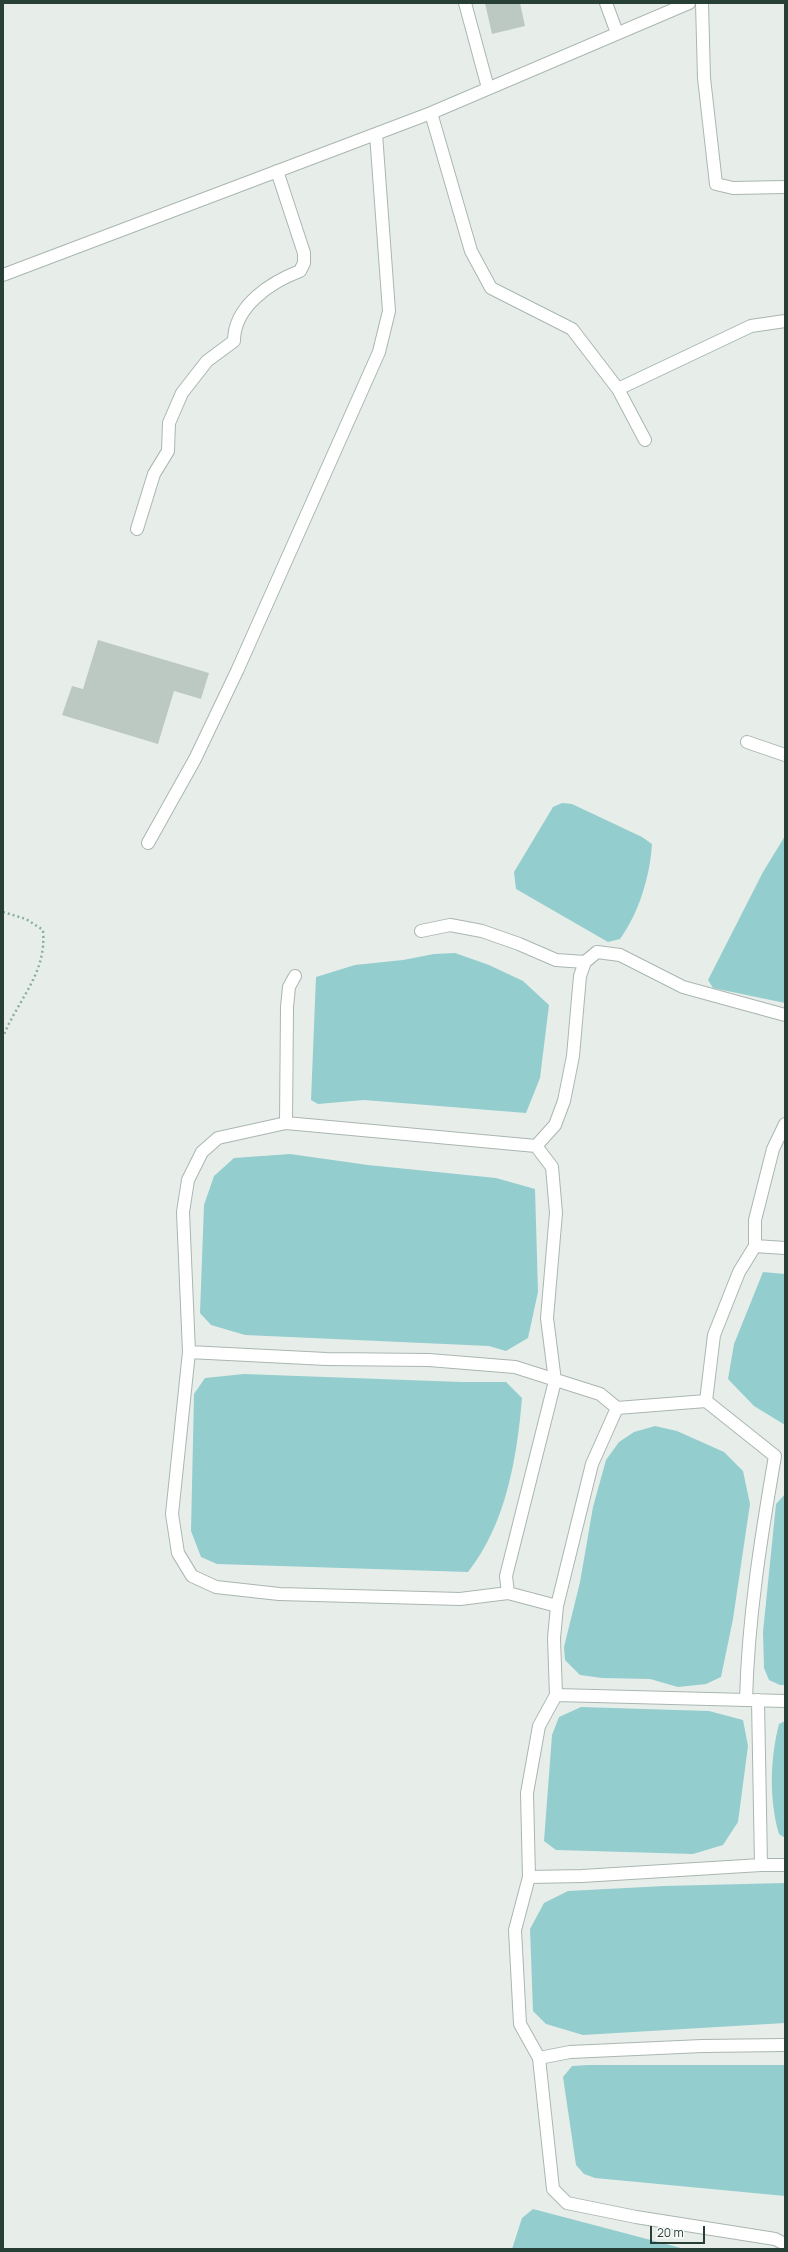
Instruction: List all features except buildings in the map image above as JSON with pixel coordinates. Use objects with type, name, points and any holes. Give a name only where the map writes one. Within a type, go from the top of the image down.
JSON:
[{"type":"street","points":[[465,3],[488,88]]},
{"type":"street","points":[[606,3],[617,33]]},
{"type":"street","points":[[3,275],[430,113],[689,3]]},
{"type":"street","points":[[702,3],[704,78],[716,184],[733,188],[785,187]]},
{"type":"street","points":[[430,113],[471,251],[491,288],[572,329],[618,389],[645,440]]},
{"type":"street","points":[[148,843],[195,759],[238,670],[379,352],[389,311],[376,134]]},
{"type":"street","points":[[137,529],[154,474],[168,451],[169,423],[182,394],[207,361],[234,341],[234,333],[245,310],[257,296],[286,276],[300,271],[304,263],[304,253],[277,171]]},
{"type":"street","points":[[618,389],[751,326],[785,321]]},
{"type":"street","points":[[747,742],[785,755]]},
{"type":"street","points":[[421,931],[450,926],[482,931],[519,944],[556,960],[585,962]]},
{"type":"street","points":[[536,1146],[555,1125],[564,1101],[573,1056],[580,976],[585,962],[597,952],[620,955],[683,987],[785,1015]]},
{"type":"street","points":[[286,1123],[287,1007],[289,987],[296,976]]},
{"type":"street","points":[[508,1593],[506,1576],[555,1381],[547,1318],[556,1213],[552,1167],[536,1146],[286,1123],[218,1138],[202,1152],[188,1180],[183,1212],[188,1352],[172,1514],[178,1553],[192,1576],[216,1587],[279,1594],[460,1599],[508,1593],[557,1606]]},
{"type":"street","points":[[706,1402],[714,1334],[739,1272],[755,1246],[755,1220],[773,1149],[785,1124]]},
{"type":"street","points":[[755,1246],[785,1248]]},
{"type":"street","points":[[188,1352],[326,1359],[428,1360],[515,1367],[555,1381],[600,1394],[617,1408],[706,1402],[780,1457],[764,1520],[747,1646],[746,1700]]},
{"type":"street","points":[[617,1408],[592,1464],[557,1606],[554,1638],[556,1695],[539,1726],[528,1793],[529,1877],[515,1930],[520,2024],[539,2058],[553,2189],[567,2203],[636,2217],[775,2239],[785,2244]]},
{"type":"street","points":[[556,1695],[785,1701]]},
{"type":"street","points":[[758,1700],[761,1865]]},
{"type":"street","points":[[529,1877],[582,1876],[761,1865],[785,1865]]},
{"type":"street","points":[[539,2058],[570,2052],[702,2046],[785,2045]]},
{"type":"path","points":[[3,912],[26,919],[43,930],[44,947],[40,966],[3,1037]]},
{"type":"water","points":[[562,803],[572,804],[642,837],[652,844],[649,869],[638,906],[627,929],[620,939],[608,942],[516,889],[514,872],[553,807]]},
{"type":"water","points":[[785,836],[785,1003],[713,988],[708,980],[763,872]]},
{"type":"water","points":[[455,953],[489,965],[523,981],[549,1005],[540,1078],[526,1113],[364,1100],[318,1104],[311,1100],[316,977],[355,965],[403,960],[434,954]]},
{"type":"water","points":[[290,1154],[368,1165],[496,1178],[535,1189],[538,1292],[528,1338],[506,1351],[489,1346],[245,1335],[211,1325],[200,1313],[204,1205],[214,1176],[234,1158]]},
{"type":"water","points":[[763,1272],[785,1274],[785,1425],[754,1406],[728,1379],[734,1344]]},
{"type":"water","points":[[244,1374],[462,1382],[506,1382],[522,1398],[513,1467],[500,1512],[492,1533],[468,1572],[217,1564],[201,1557],[191,1531],[194,1394],[205,1378]]},
{"type":"water","points":[[655,1426],[677,1431],[724,1452],[743,1471],[750,1504],[733,1619],[721,1677],[706,1684],[678,1687],[650,1679],[602,1678],[580,1675],[565,1660],[564,1647],[580,1582],[593,1507],[606,1460],[619,1442],[634,1432]]},
{"type":"water","points":[[785,1494],[785,1685],[780,1685],[769,1680],[764,1668],[763,1632],[776,1504]]},
{"type":"water","points":[[581,1707],[709,1711],[743,1720],[748,1746],[738,1822],[723,1845],[693,1854],[556,1850],[544,1841],[552,1735],[559,1717]]},
{"type":"water","points":[[785,1721],[785,1838],[779,1834],[776,1821],[772,1793],[772,1765],[779,1724]]},
{"type":"water","points":[[785,1883],[785,2023],[583,2035],[546,2024],[533,2011],[530,1929],[544,1903],[568,1891],[664,1886]]},
{"type":"water","points":[[785,2065],[785,2196],[595,2178],[584,2174],[576,2165],[563,2077],[572,2066]]},
{"type":"water","points":[[533,2209],[685,2249],[512,2249],[522,2218]]}]
